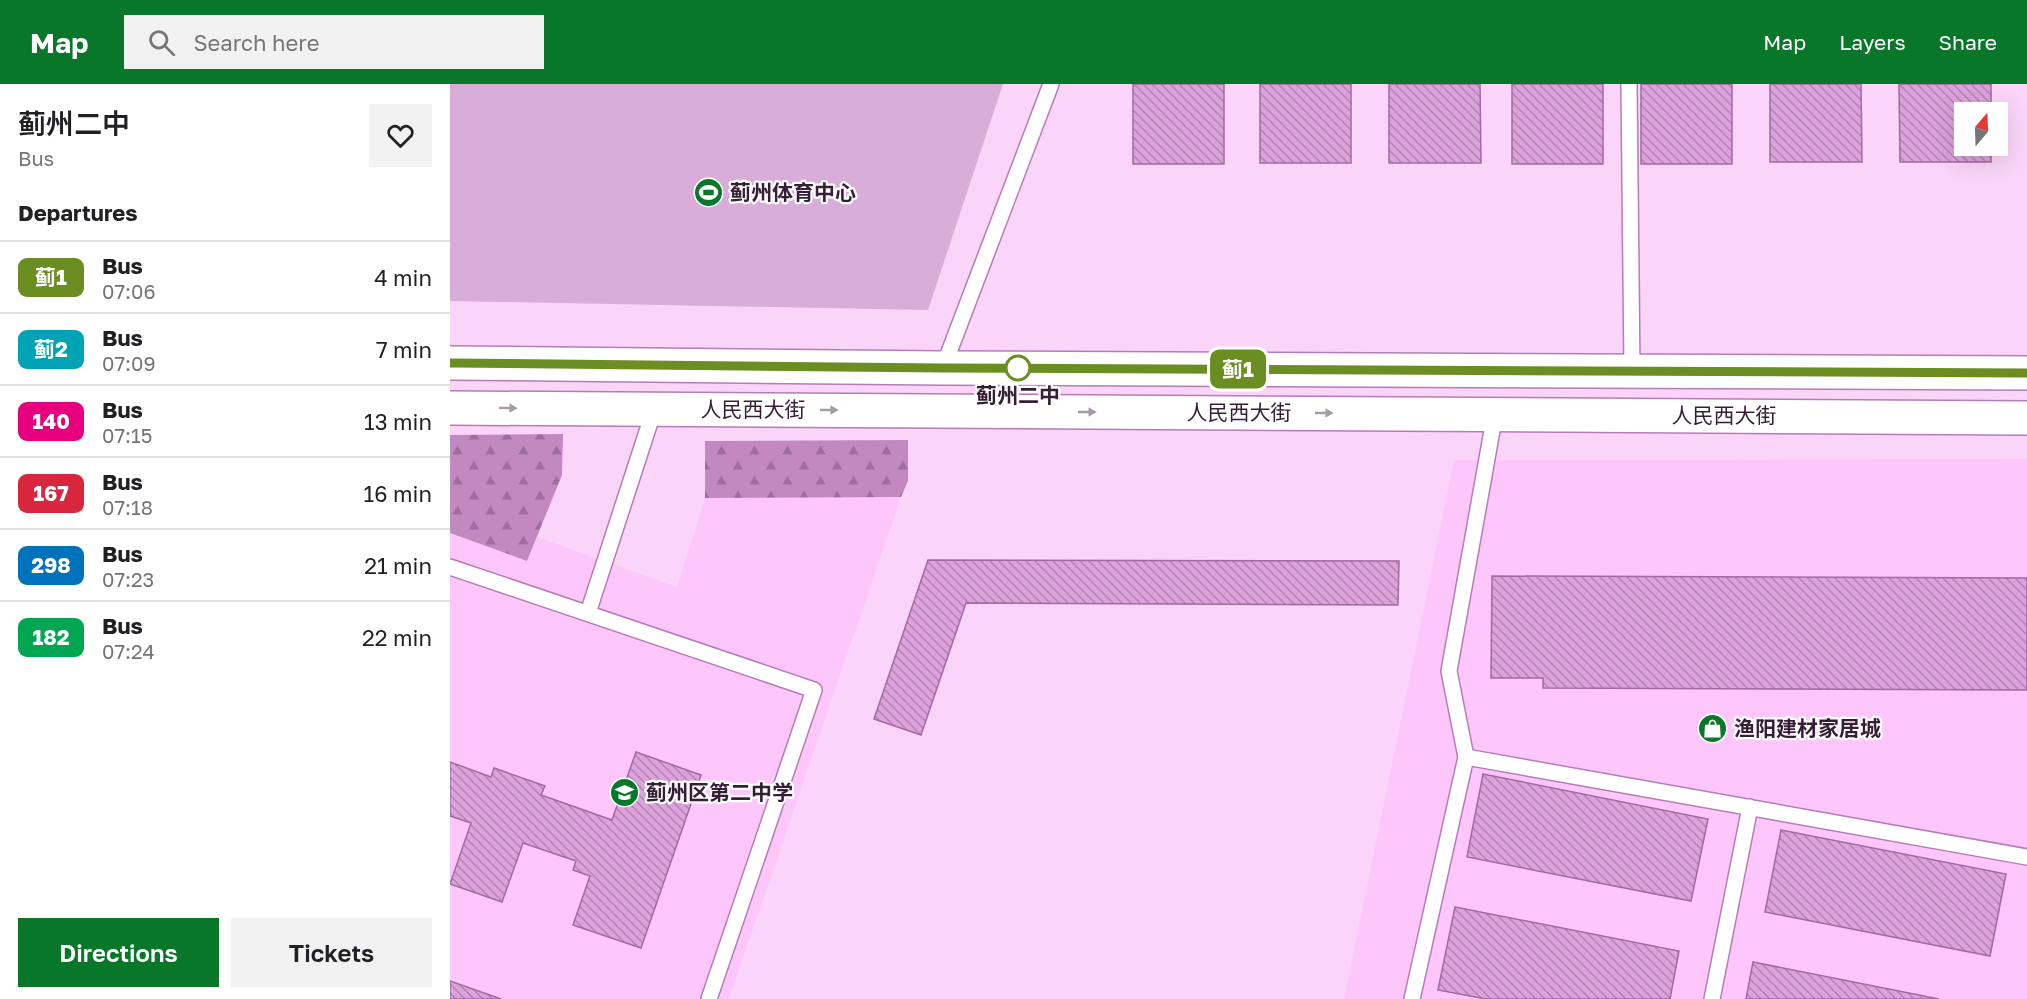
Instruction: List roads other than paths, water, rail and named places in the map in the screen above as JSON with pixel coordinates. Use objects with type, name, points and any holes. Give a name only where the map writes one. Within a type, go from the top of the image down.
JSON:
[{"type":"main road","name":"人民西大街","points":[[450,363],[943,368],[2027,373]]},
{"type":"main road","name":"人民西大街","points":[[450,408],[2027,418]]},
{"type":"lane","points":[[943,368],[1051,84]]},
{"type":"lane","points":[[1629,84],[1632,370]]},
{"type":"lane","points":[[588,613],[654,410]]},
{"type":"lane","points":[[1412,999],[1466,757],[1449,671],[1495,414]]},
{"type":"lane","points":[[450,567],[814,690],[709,999]]},
{"type":"lane","points":[[1466,757],[2027,857]]},
{"type":"lane","points":[[1712,999],[1750,807]]},
{"type":"place","name":"蓟州体育中心","points":[[709,193]]},
{"type":"place","name":"蓟州二中","points":[[1018,368]]},
{"type":"place","name":"渔阳建材家居城","points":[[1713,729]]},
{"type":"place","name":"蓟州区第二中学","points":[[625,793]]}]
